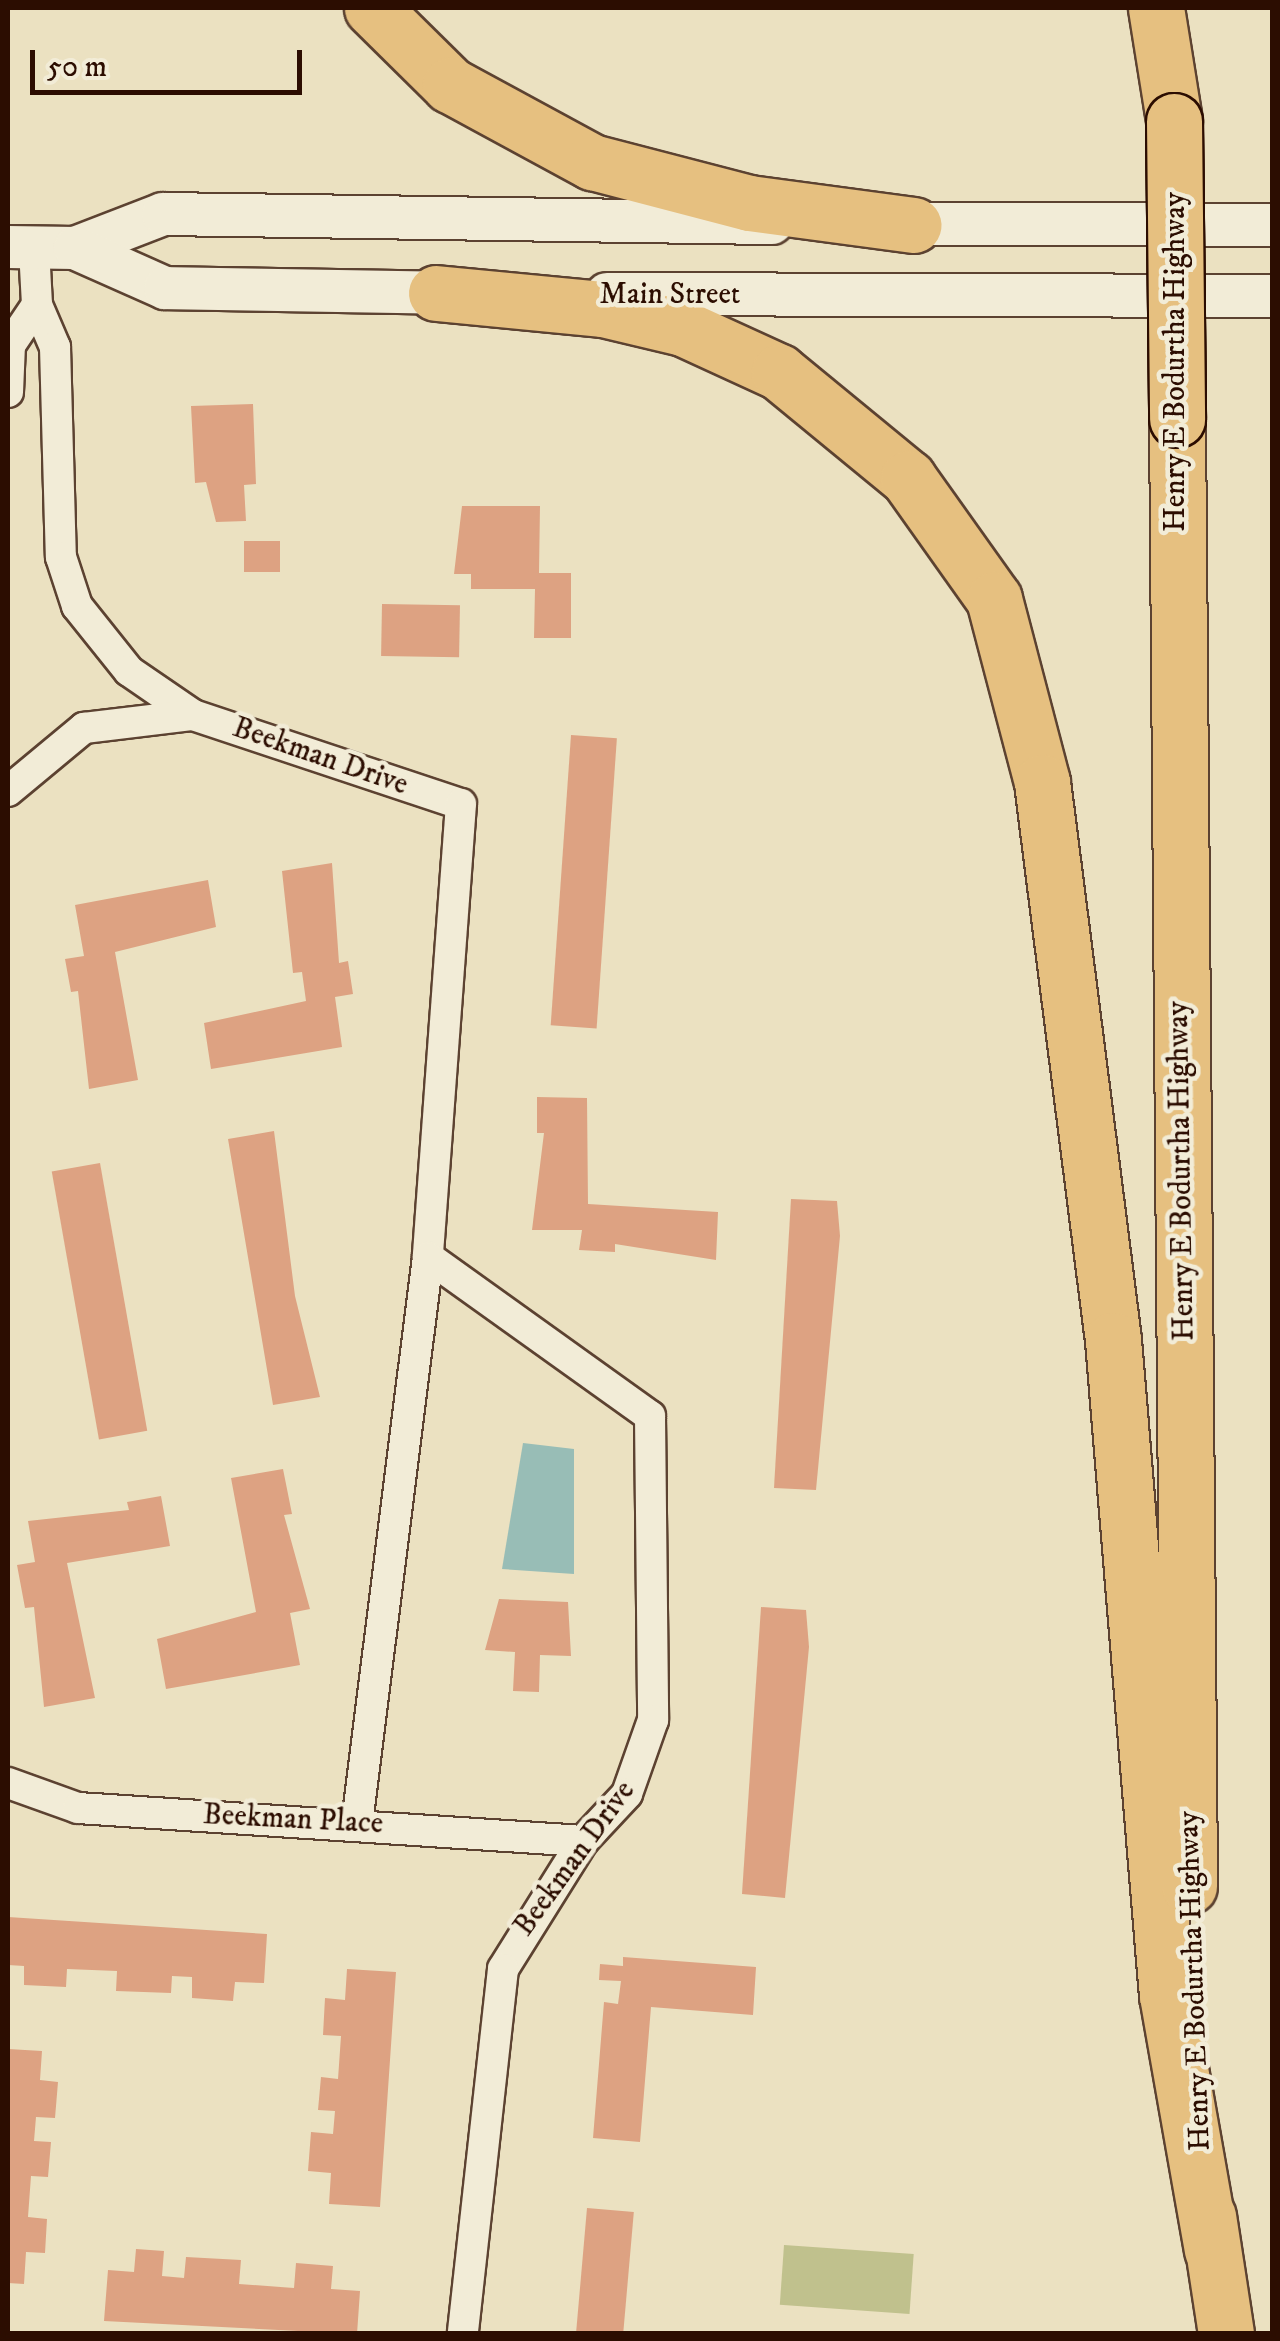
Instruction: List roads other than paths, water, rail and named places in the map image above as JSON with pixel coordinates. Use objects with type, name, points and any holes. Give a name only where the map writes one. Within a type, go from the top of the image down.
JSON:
[{"type":"highway","points":[[372,8],[450,85],[592,162],[748,202],[914,225]]},
{"type":"highway","points":[[1156,8],[1174,122]]},
{"type":"highway","name":"Henry E Bodurtha Highway","points":[[1178,8],[1174,122],[1188,1884],[1212,2250],[1226,2334]]},
{"type":"highway","points":[[436,293],[604,310],[684,328],[779,372],[908,478],[994,599],[1034,732],[1046,816],[1113,1340],[1167,1995],[1212,2250]]},
{"type":"main road","points":[[39,248],[163,214],[914,225],[1272,225]]},
{"type":"main road","name":"Main Street","points":[[39,248],[164,288],[436,293],[1272,296]]},
{"type":"street","name":"Beekman Drive","points":[[39,248],[37,305],[55,347],[67,584],[111,653],[194,715],[461,804],[428,1257],[357,1823]]},
{"type":"street","points":[[8,392],[10,345],[37,305]]},
{"type":"street","points":[[8,791],[84,728],[194,715]]},
{"type":"street","name":"Beekman Drive","points":[[428,1257],[650,1416],[653,1720],[628,1794],[582,1842],[503,1969],[464,2334]]},
{"type":"street","name":"Beekman Place","points":[[8,1784],[78,1808],[357,1823],[582,1842]]},
{"type":"water","points":[[523,1443],[574,1449],[574,1574],[502,1569]]}]
